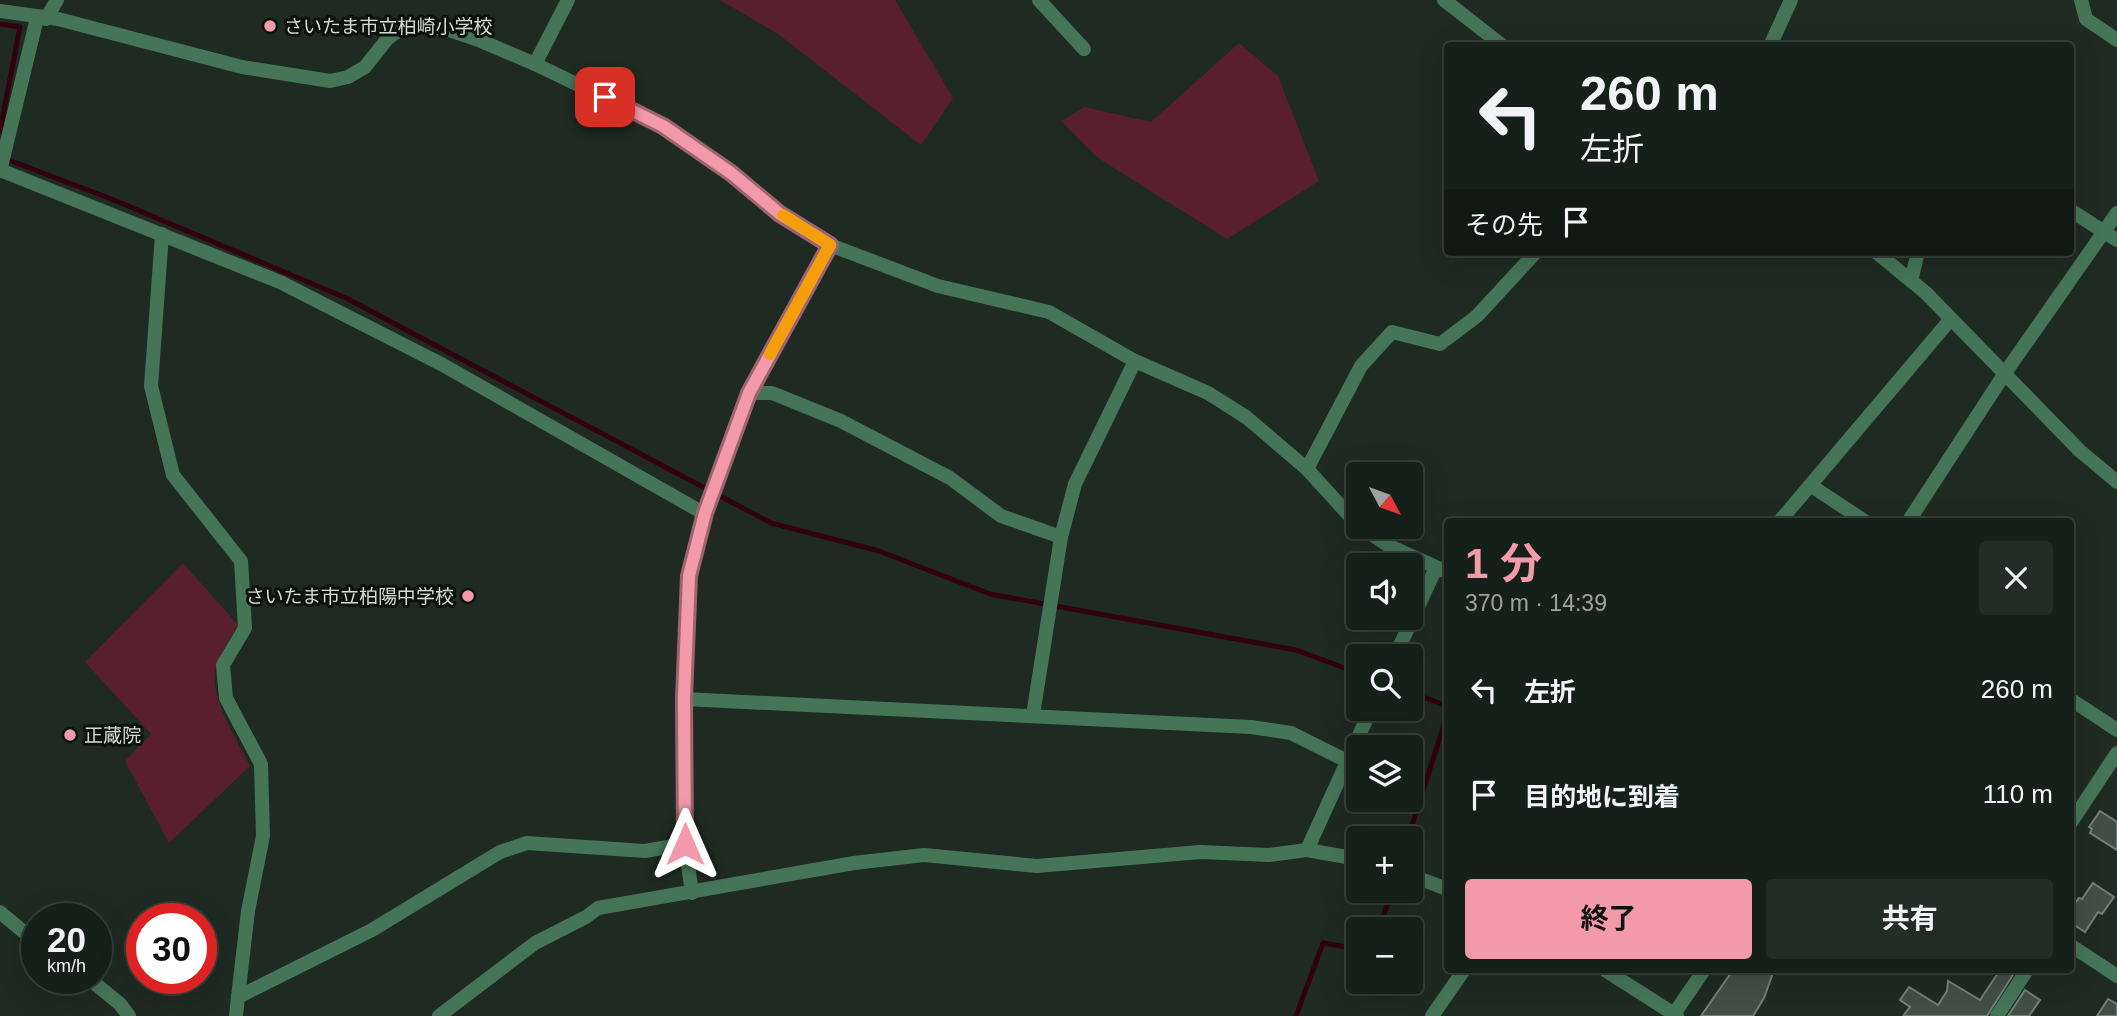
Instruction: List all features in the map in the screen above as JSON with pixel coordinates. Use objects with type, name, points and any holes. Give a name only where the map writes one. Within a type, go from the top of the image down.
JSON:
[{"type":"street","points":[[47,0],[0,171],[280,282],[432,359],[705,513]]},
{"type":"street","points":[[42,18],[57,0]]},
{"type":"street","points":[[535,64],[568,0]]},
{"type":"street","points":[[1039,0],[1084,49]]},
{"type":"street","points":[[1444,0],[1498,42]]},
{"type":"street","points":[[1772,42],[1791,0]]},
{"type":"street","points":[[2081,0],[2086,19],[2117,40]]},
{"type":"street","points":[[0,11],[58,19],[242,66],[330,81],[348,77],[365,67],[388,38],[407,25],[446,29],[535,64],[663,126],[731,173],[780,214],[830,245],[938,286],[1049,312],[1135,361],[1208,393],[1246,417],[1307,469],[1346,512]]},
{"type":"street","points":[[2074,213],[2117,240]]},
{"type":"street","points":[[1911,518],[2005,373],[2117,213]]},
{"type":"street","points":[[162,234],[151,386],[173,475],[241,561],[244,628],[223,664],[226,698],[261,764],[263,836],[248,911],[236,1016]]},
{"type":"street","points":[[692,893],[685,844],[684,698],[689,576],[705,513],[749,393],[830,245]]},
{"type":"street","points":[[1307,469],[1361,366],[1392,332],[1440,344],[1477,316],[1532,256]]},
{"type":"street","points":[[1881,256],[1911,281],[2005,373],[2080,451],[2117,482]]},
{"type":"street","points":[[1911,281],[1917,256]]},
{"type":"street","points":[[1782,518],[1950,320]]},
{"type":"street","points":[[1034,715],[1061,537],[1075,484],[1135,361]]},
{"type":"street","points":[[749,393],[772,393],[841,421],[950,478],[1001,516],[1061,537]]},
{"type":"street","points":[[1810,485],[1860,518]]},
{"type":"street","points":[[1378,539],[1389,547],[1441,570],[1401,644]]},
{"type":"street","points":[[684,698],[1251,727],[1291,733],[1346,760]]},
{"type":"street","points":[[2074,702],[2117,730]]},
{"type":"street","points":[[2074,818],[2117,753]]},
{"type":"street","points":[[1307,850],[1346,763]]},
{"type":"street","points":[[238,997],[372,930],[500,852],[527,843],[645,850],[685,844]]},
{"type":"street","points":[[439,1016],[535,943],[598,908],[854,863],[924,855],[1037,866],[1200,852],[1269,855],[1307,850],[1346,857]]},
{"type":"street","points":[[1423,880],[1444,888]]},
{"type":"street","points":[[0,912],[21,930]]},
{"type":"street","points":[[2074,948],[2117,976]]},
{"type":"street","points":[[1432,1016],[1462,973]]},
{"type":"street","points":[[1610,973],[1675,1015],[1702,973]]},
{"type":"street","points":[[1997,1016],[2025,973]]},
{"type":"street","points":[[108,994],[120,1003],[129,1016]]},
{"type":"shaded area","points":[[720,0],[895,0],[953,98],[921,145],[778,34]]},
{"type":"shaded area","points":[[1239,43],[1278,76],[1319,181],[1227,239],[1098,158],[1061,121],[1085,107],[1151,122]]},
{"type":"shaded area","points":[[183,563],[238,625],[217,664],[216,689],[224,716],[250,766],[169,843],[125,761],[151,734],[85,662]]},
{"type":"building","points":[[2100,811],[2117,822],[2117,850],[2090,833],[2092,829],[2089,827]]},
{"type":"building","points":[[2093,883],[2114,897],[2102,914],[2098,912],[2085,932],[2074,925],[2074,905],[2079,898],[2082,899]]},
{"type":"building","points":[[1731,973],[1773,973],[1764,998],[1753,1016],[1701,1016]]},
{"type":"building","points":[[1998,973],[2014,973],[1987,1016],[1903,1016],[1910,1007],[1900,1000],[1909,987],[1938,1005],[1947,991],[1948,981],[1980,1000]]},
{"type":"building","points":[[2025,990],[2040,1000],[2029,1016],[2008,1016]]},
{"type":"building","points":[[2108,999],[2117,1004],[2117,1016],[2097,1016]]},
{"type":"waterway","points":[[0,24],[20,27],[0,131]]},
{"type":"waterway","points":[[6,159],[114,200],[346,298],[771,523],[879,551],[990,594],[1296,650],[1346,669]]},
{"type":"waterway","points":[[1423,697],[1444,705]]},
{"type":"waterway","points":[[1412,826],[1444,724]]},
{"type":"waterway","points":[[1383,917],[1388,903]]},
{"type":"waterway","points":[[1296,1016],[1323,943],[1346,947]]},
{"type":"slow traffic","points":[[770,354],[830,245],[783,215]]},
{"type":"place","name":"さいたま市立柏崎小学校","points":[[270,26]]},
{"type":"place","name":"さいたま市立柏陽中学校","points":[[468,596]]},
{"type":"place","name":"正蔵院","points":[[70,735]]},
{"type":"route","points":[[605,97],[663,126],[731,173],[780,214],[830,245],[749,393],[705,513],[689,576],[684,698],[685,844]]}]
